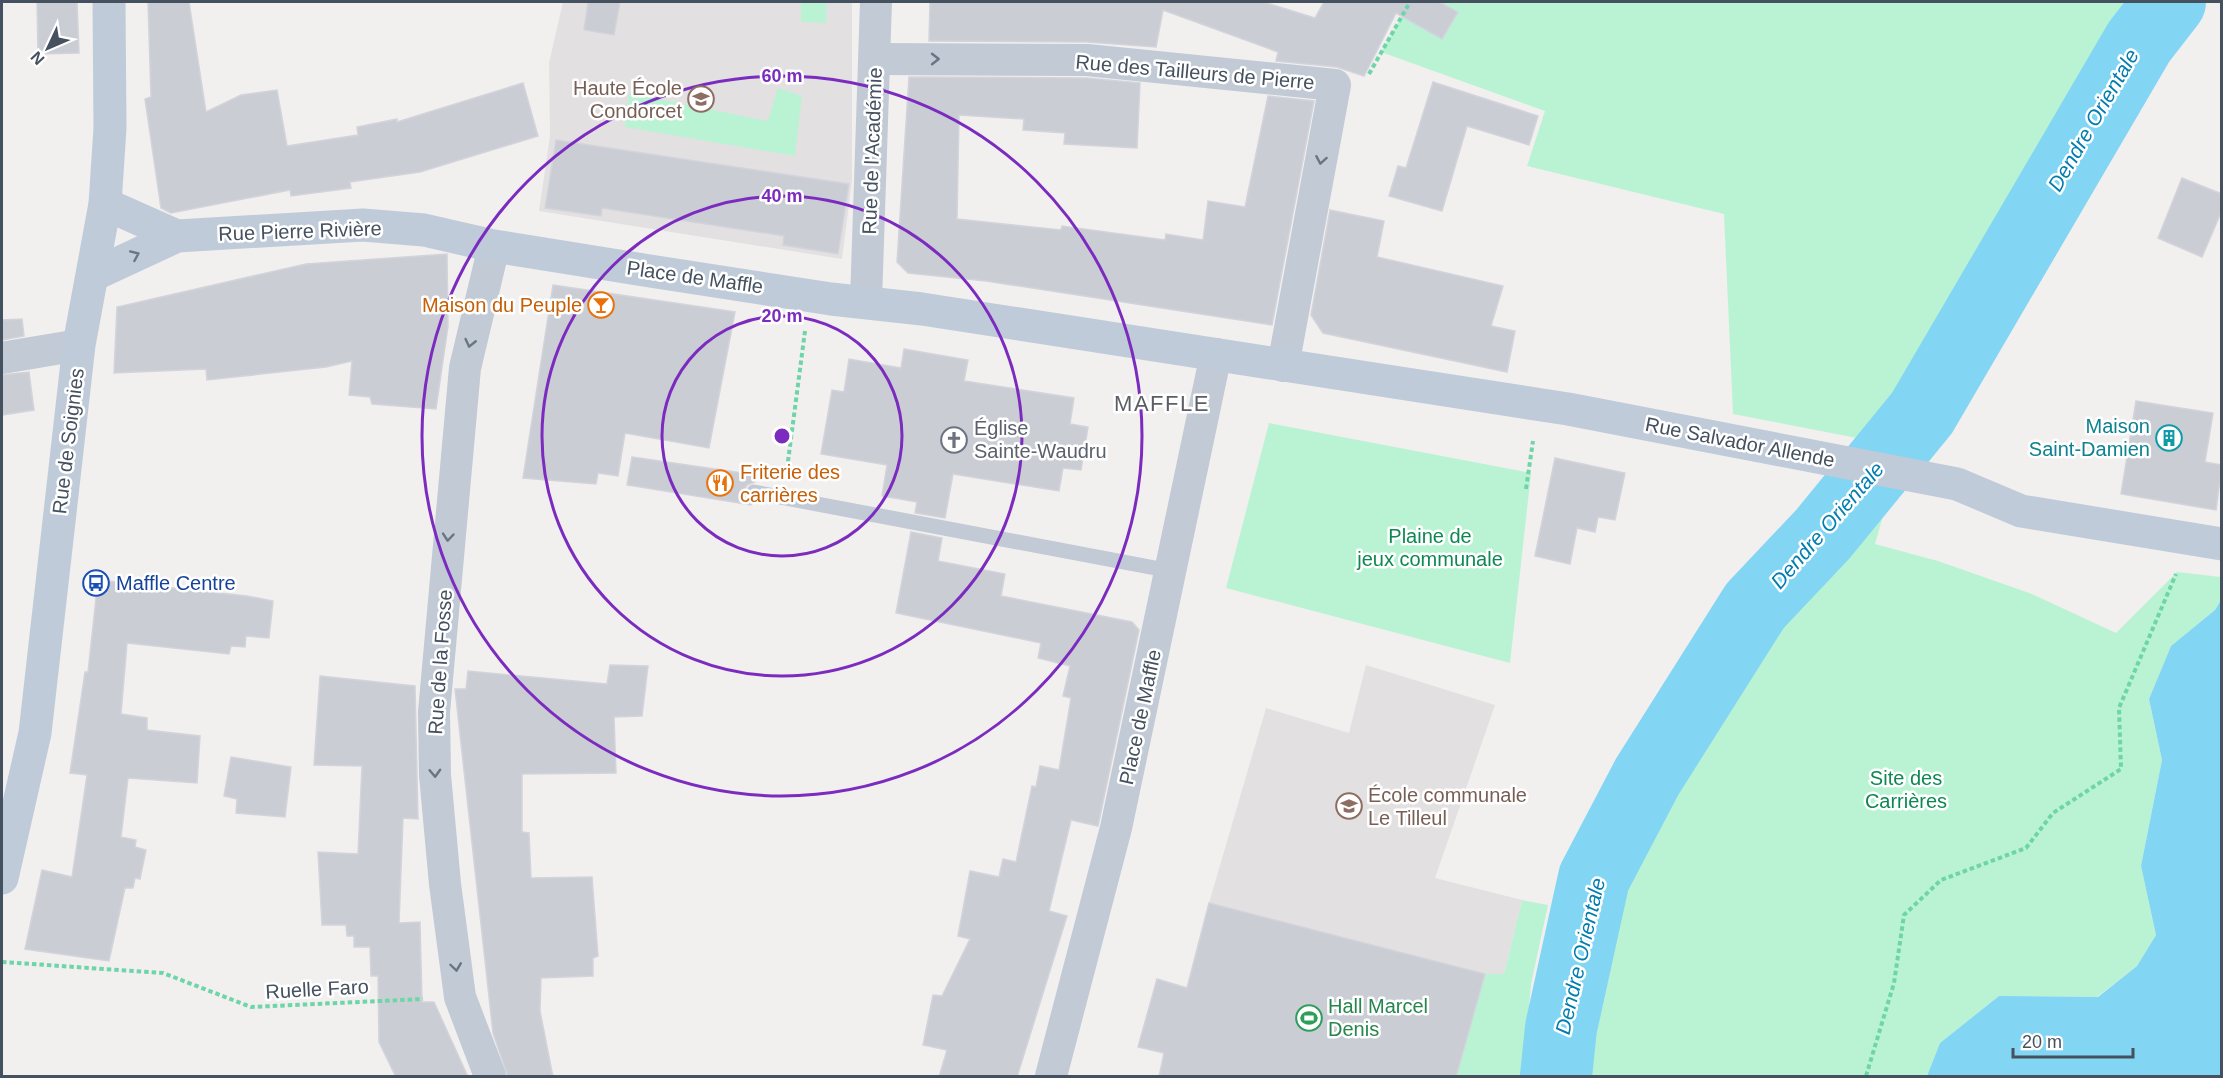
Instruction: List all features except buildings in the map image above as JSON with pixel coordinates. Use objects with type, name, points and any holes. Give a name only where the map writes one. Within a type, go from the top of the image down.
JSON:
[{"type":"street","name":"Rue de Soignies","points":[[2,879],[35,733],[79,345],[105,204],[110,128],[109,2]]},
{"type":"street","name":"Rue de l'Académie","points":[[866,301],[876,59],[876,2]]},
{"type":"street","name":"Rue des Tailleurs de Pierre","points":[[876,59],[1087,60],[1335,85],[1283,366]]},
{"type":"street","name":"Rue Pierre Rivière","points":[[105,204],[177,236]]},
{"type":"street","name":"Rue Pierre Rivière","points":[[93,275],[177,236],[363,225],[424,230],[494,246]]},
{"type":"street","name":"Place de Maffle","points":[[494,246],[1539,404]]},
{"type":"street","name":"Rue de la Fosse","points":[[490,1077],[460,997],[445,884],[437,797],[434,712],[465,368],[494,246]]},
{"type":"street","points":[[2,358],[79,345]]},
{"type":"street","name":"Place de Maffle","points":[[1051,1077],[1116,828],[1216,354]]},
{"type":"street","name":"Rue Salvador Allende","points":[[1539,404],[1957,484],[2021,512],[2222,544]]},
{"type":"lane","points":[[753,492],[1171,571]]},
{"type":"path","points":[[1331,103],[1362,84],[1410,2]]},
{"type":"path","points":[[784,497],[809,294]]},
{"type":"path","points":[[1526,489],[1528,472]]},
{"type":"path","points":[[1866,1077],[1894,983],[1905,915],[1941,880],[2026,848],[2053,813],[2121,769],[2119,708],[2177,572],[2182,538]]},
{"type":"path","name":"Ruelle Faro","points":[[2,962],[163,973],[251,1007],[460,997]]},
{"type":"shaded area","name":"Haute École Condorcet","points":[[563,2],[852,2],[852,181],[842,259],[539,211],[550,136],[549,63]]},
{"type":"shaded area","name":"École communale Le Tilleul","points":[[1366,665],[1495,705],[1435,878],[1522,900],[1504,974],[1485,974],[1209,903],[1266,708],[1349,733]]},
{"type":"green space","points":[[801,2],[827,2],[826,23],[801,22]]},
{"type":"green space","points":[[1410,2],[2170,2],[2139,42],[1883,443],[1733,414],[1724,214],[1527,166],[1545,111],[1381,52]]},
{"type":"green space","points":[[778,88],[802,96],[795,156],[625,127],[629,93],[768,121]]},
{"type":"green space","name":"Plaine de jeux communale","points":[[1269,423],[1531,473],[1510,663],[1226,588]]},
{"type":"green space","name":"Site des Carrières","points":[[1849,502],[1887,502],[1875,544],[1938,561],[2032,594],[2116,633],[2177,572],[2221,577],[2221,600],[2215,610],[2171,646],[2149,699],[2162,760],[2141,866],[2156,935],[2137,966],[2097,997],[1999,996],[1940,1043],[1927,1076],[1556,1076],[1561,1028],[1594,878],[1647,777],[1755,606]]},
{"type":"green space","points":[[1522,900],[1548,905],[1531,984],[1523,1076],[1456,1076],[1485,974],[1504,974]]},
{"type":"water","points":[[2221,600],[2221,1076],[1927,1076],[1940,1043],[1999,996],[2098,997],[2137,966],[2156,935],[2141,866],[2162,760],[2149,699],[2171,646],[2215,610]]},
{"type":"waterway","name":"Dendre Orientale","points":[[1556,1076],[1561,1028],[1594,878],[1647,777],[1755,606],[1823,534],[1922,413],[2139,42],[2170,2]]},
{"type":"place","name":"Haute École Condorcet","points":[[701,99]]},
{"type":"place","name":"Maison du Peuple","points":[[601,305]]},
{"type":"place","name":"Maison Saint-Damien","points":[[2169,438]]},
{"type":"place","name":"Église Sainte-Waudru","points":[[954,440]]},
{"type":"place","name":"Friterie des carrières","points":[[720,483]]},
{"type":"place","name":"Maffle Centre","points":[[96,583]]},
{"type":"place","name":"École communale Le Tilleul","points":[[1349,806]]},
{"type":"place","name":"Hall Marcel Denis","points":[[1309,1018]]},
{"type":"district","name":"MAFFLE","points":[[1162,403]]}]
